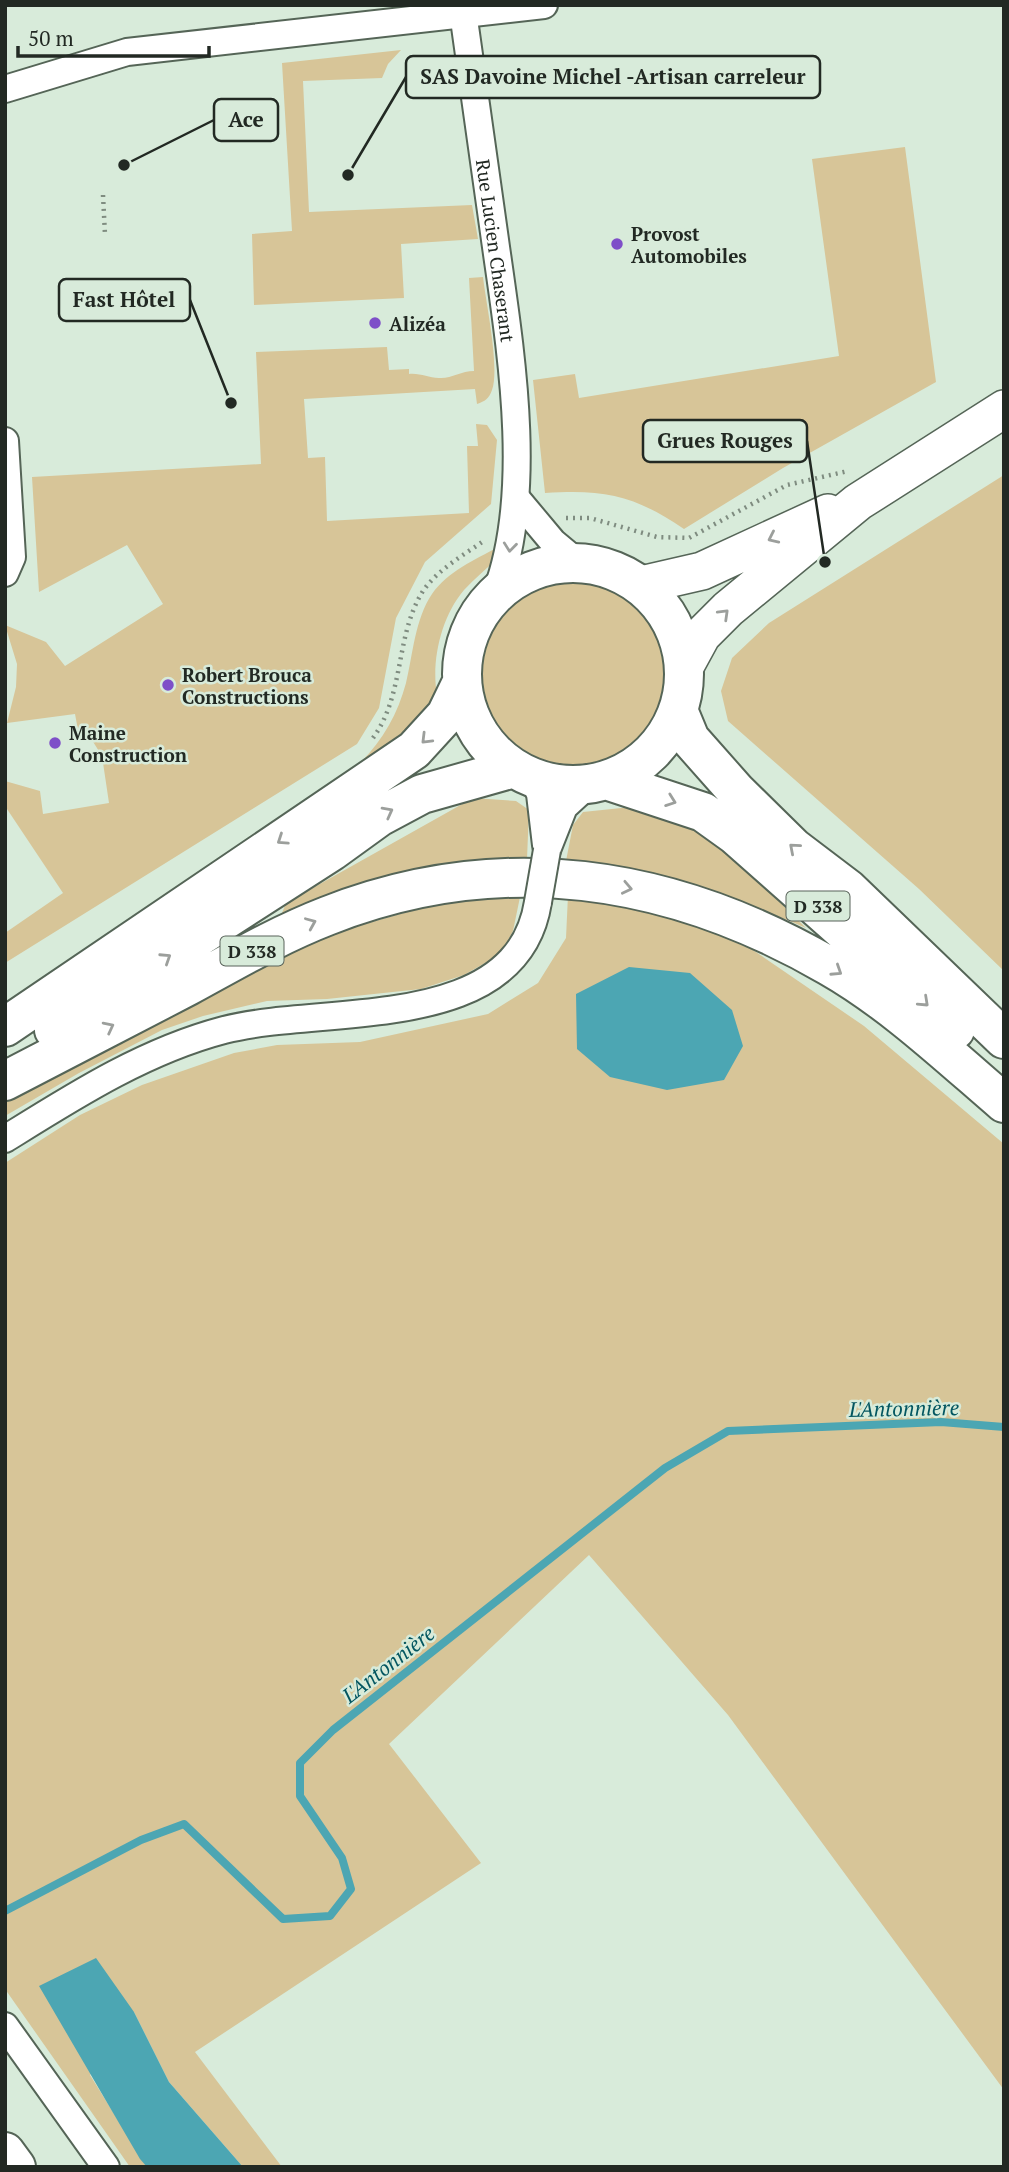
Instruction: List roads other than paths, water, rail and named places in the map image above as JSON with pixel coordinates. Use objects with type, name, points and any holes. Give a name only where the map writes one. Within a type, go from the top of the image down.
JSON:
[{"type":"main road","points":[[641,585],[702,571],[821,515],[856,486],[1004,409]]},
{"type":"main road","points":[[684,668],[675,628],[660,604],[641,585],[611,569],[577,562],[534,569],[513,579],[496,593],[471,628],[462,660],[462,682],[465,702],[478,731],[497,755],[524,773],[555,784],[598,782],[630,770],[651,754],[667,733],[678,710],[684,668],[702,635],[856,486]]},
{"type":"main road","points":[[5,1027],[414,750],[446,715],[462,682]]},
{"type":"main road","name":"D 338","points":[[678,710],[690,739],[736,792],[794,848],[848,889],[1004,1039]]},
{"type":"main road","name":"D 338","points":[[5,1062],[332,851],[379,817],[422,794],[524,773]]},
{"type":"main road","name":"D 338","points":[[598,782],[703,812],[736,835],[860,942],[1004,1075]]},
{"type":"main road","name":"D 338","points":[[5,1081],[273,939],[329,915],[363,903],[464,881],[560,877],[598,881],[650,893],[744,921],[830,967],[884,1003],[1004,1103]]},
{"type":"main road","points":[[5,2152],[16,2167]]},
{"type":"street","points":[[5,89],[127,52],[463,11],[544,5]]},
{"type":"street","name":"Rue Lucien Chaserant","points":[[463,11],[513,365],[521,512],[496,593]]},
{"type":"street","points":[[5,441],[12,557],[5,573]]},
{"type":"street","points":[[521,512],[577,562]]},
{"type":"street","points":[[524,773],[540,794],[547,850]]},
{"type":"street","points":[[5,1139],[87,1087],[165,1049],[225,1030],[306,1016],[411,1007],[446,999],[503,971],[523,947],[534,927],[547,850],[564,807],[598,782]]},
{"type":"street","points":[[5,2026],[106,2167]]},
{"type":"water","points":[[629,967],[690,973],[732,1010],[743,1046],[724,1080],[667,1090],[610,1077],[577,1049],[576,994]]},
{"type":"water","points":[[96,1958],[134,2012],[169,2082],[243,2167],[147,2167],[140,2159],[39,1986]]},
{"type":"waterway","name":"L'Antonnière","points":[[5,1911],[141,1840],[184,1824],[283,1919],[330,1916],[351,1889],[342,1858],[300,1796],[300,1763],[333,1730],[665,1468],[728,1431],[941,1422],[1004,1427]]},
{"type":"place","name":"Ace","points":[[124,165]]},
{"type":"place","name":"SAS Davoine Michel -Artisan carreleur","points":[[348,175]]},
{"type":"place","name":"Provost Automobiles","points":[[617,244]]},
{"type":"place","name":"Alizéa","points":[[375,323]]},
{"type":"place","name":"Fast Hôtel","points":[[231,403]]},
{"type":"place","name":"Grues Rouges","points":[[825,562]]},
{"type":"place","name":"Robert Brouca Constructions","points":[[168,685]]},
{"type":"place","name":"Maine Construction","points":[[55,743]]}]
